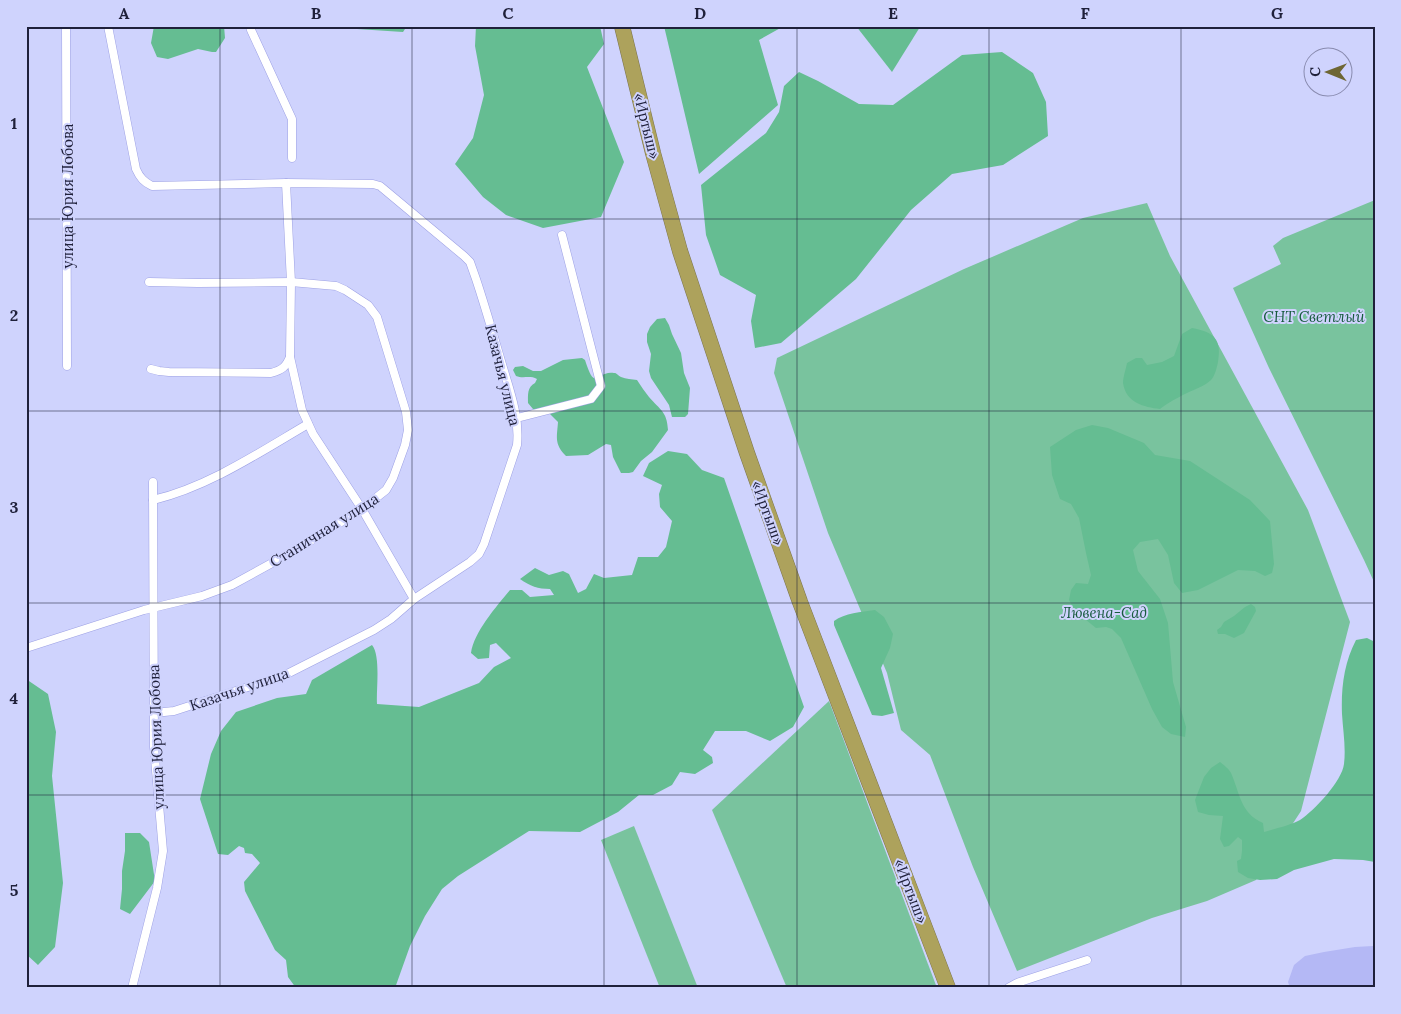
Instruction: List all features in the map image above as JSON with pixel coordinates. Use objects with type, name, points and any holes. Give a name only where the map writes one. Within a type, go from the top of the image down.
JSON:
[{"type":"highway","name":"«Иртыш»","points":[[622,26],[653,154],[680,251],[747,454],[800,602],[948,988]]},
{"type":"street","name":"улица Юрия Лобова","points":[[66,26],[67,366]]},
{"type":"street","name":"Казачья улица","points":[[108,26],[136,170],[145,182],[152,186],[286,183],[373,184],[380,186],[470,262],[517,418],[518,434],[516,445],[484,544],[479,554],[470,562],[414,599],[391,619],[374,630],[285,675],[174,710],[154,714]]},
{"type":"street","points":[[250,26],[250,30],[292,119],[292,158]]},
{"type":"street","points":[[286,183],[291,282],[290,357],[302,410],[308,424],[362,509],[414,599]]},
{"type":"street","points":[[517,418],[591,399],[601,386],[562,235]]},
{"type":"street","name":"Станичная улица","points":[[30,647],[153,608],[202,596],[232,585],[294,551],[362,509],[386,490],[393,478],[405,445],[408,430],[406,412],[377,317],[368,305],[345,290],[336,286],[291,282],[149,282]]},
{"type":"street","points":[[151,369],[168,372],[271,373],[280,371],[287,366],[290,357]]},
{"type":"street","points":[[153,500],[169,496],[211,478],[308,424]]},
{"type":"street","name":"улица Юрия Лобова","points":[[132,988],[157,888],[163,851],[154,747],[153,482]]},
{"type":"street","points":[[1008,988],[1087,960]]},
{"type":"green space","points":[[154,26],[224,26],[225,38],[216,52],[198,49],[168,59],[157,57],[151,43]]},
{"type":"green space","points":[[356,26],[407,26],[403,32],[357,29]]},
{"type":"green space","points":[[476,26],[600,26],[604,44],[587,67],[624,162],[601,217],[543,228],[506,215],[483,197],[455,164],[473,138],[484,95],[475,46]]},
{"type":"green space","points":[[664,26],[784,26],[759,40],[778,105],[699,174]]},
{"type":"green space","points":[[856,26],[920,26],[920,27],[892,72]]},
{"type":"green space","points":[[1002,52],[1033,73],[1046,102],[1048,136],[1003,165],[952,174],[911,210],[856,279],[781,343],[755,348],[751,321],[756,295],[720,275],[706,235],[701,185],[766,133],[779,112],[784,86],[799,72],[859,104],[893,105],[962,55]]},
{"type":"green space","name":"СНТ Светлый","points":[[1375,200],[1375,584],[1269,368],[1233,288],[1281,264],[1273,246],[1283,238]]},
{"type":"green space","name":"Лювена-Сад","points":[[1147,203],[1170,256],[1308,510],[1350,622],[1301,811],[1256,880],[1207,901],[1152,918],[1017,971],[973,867],[930,755],[901,730],[887,673],[828,533],[774,373],[777,358],[964,269],[1083,218]]},
{"type":"green space","points":[[665,318],[681,353],[684,373],[690,388],[688,414],[685,417],[672,417],[669,405],[651,378],[649,371],[651,354],[647,342],[647,334],[657,319]]},
{"type":"green space","points":[[1192,328],[1211,334],[1217,342],[1219,348],[1218,362],[1215,374],[1211,380],[1160,409],[1137,403],[1128,395],[1123,383],[1127,363],[1136,358],[1142,358],[1147,365],[1162,362],[1174,356],[1182,334]]},
{"type":"green space","points":[[582,358],[585,360],[594,378],[603,374],[616,373],[623,378],[637,380],[649,397],[660,408],[666,419],[668,430],[652,452],[641,461],[633,472],[621,473],[613,457],[611,445],[606,444],[588,455],[566,456],[558,444],[558,422],[550,414],[533,409],[528,403],[529,389],[537,379],[516,376],[513,370],[515,367],[523,366],[533,371],[541,371],[563,360]]},
{"type":"green space","points":[[1092,425],[1108,428],[1144,443],[1155,455],[1190,461],[1250,500],[1270,521],[1274,564],[1272,573],[1265,576],[1255,571],[1238,570],[1198,590],[1182,593],[1174,583],[1168,555],[1158,539],[1140,542],[1133,550],[1138,571],[1160,599],[1168,623],[1173,682],[1186,727],[1185,737],[1171,734],[1162,727],[1152,709],[1121,638],[1112,629],[1106,627],[1096,628],[1075,611],[1069,600],[1071,590],[1076,583],[1088,584],[1091,575],[1079,518],[1071,504],[1060,499],[1052,475],[1050,447],[1076,430]]},
{"type":"green space","points":[[668,451],[687,454],[702,470],[724,478],[804,707],[793,727],[770,741],[746,731],[715,731],[703,750],[712,757],[713,763],[695,774],[680,772],[672,785],[653,795],[639,795],[618,812],[580,832],[529,831],[458,876],[442,889],[425,916],[410,946],[395,988],[296,988],[288,977],[286,960],[275,950],[245,891],[244,882],[260,863],[252,854],[245,853],[244,848],[239,846],[228,855],[218,854],[200,799],[211,754],[221,731],[236,712],[277,698],[306,694],[312,680],[372,645],[375,650],[377,665],[377,704],[419,707],[479,683],[494,667],[511,658],[496,643],[490,645],[489,658],[478,659],[471,653],[481,628],[510,590],[522,590],[530,597],[554,595],[550,589],[534,587],[520,579],[535,568],[549,575],[563,571],[569,574],[578,593],[586,589],[594,574],[604,578],[632,575],[638,557],[658,557],[666,547],[672,521],[660,507],[659,494],[662,485],[643,476],[649,463]]},
{"type":"green space","points":[[1251,604],[1255,607],[1256,611],[1244,633],[1234,638],[1225,634],[1218,634],[1217,630],[1224,622]]},
{"type":"green space","points":[[875,610],[884,617],[893,634],[890,648],[881,668],[894,713],[882,716],[872,715],[834,625],[834,621],[843,616]]},
{"type":"green space","points":[[1367,638],[1375,642],[1375,862],[1334,859],[1294,870],[1277,879],[1260,880],[1248,878],[1238,872],[1237,861],[1241,859],[1242,840],[1238,837],[1229,846],[1224,847],[1220,839],[1223,816],[1198,812],[1195,800],[1204,777],[1211,768],[1220,762],[1226,767],[1231,773],[1245,808],[1255,819],[1263,823],[1264,832],[1292,824],[1306,815],[1327,795],[1342,771],[1345,751],[1342,714],[1344,676],[1356,640]]},
{"type":"green space","points":[[26,679],[48,694],[56,732],[52,776],[63,883],[55,947],[38,965],[26,954]]},
{"type":"green space","points":[[829,701],[937,988],[787,988],[712,810]]},
{"type":"green space","points":[[634,826],[698,988],[660,988],[601,840]]},
{"type":"green space","points":[[125,833],[140,833],[149,842],[155,881],[130,914],[120,909]]},
{"type":"water","points":[[1373,946],[1375,948],[1375,988],[1338,988],[1331,985],[1326,988],[1290,988],[1288,982],[1294,965],[1305,956],[1355,947]]}]
